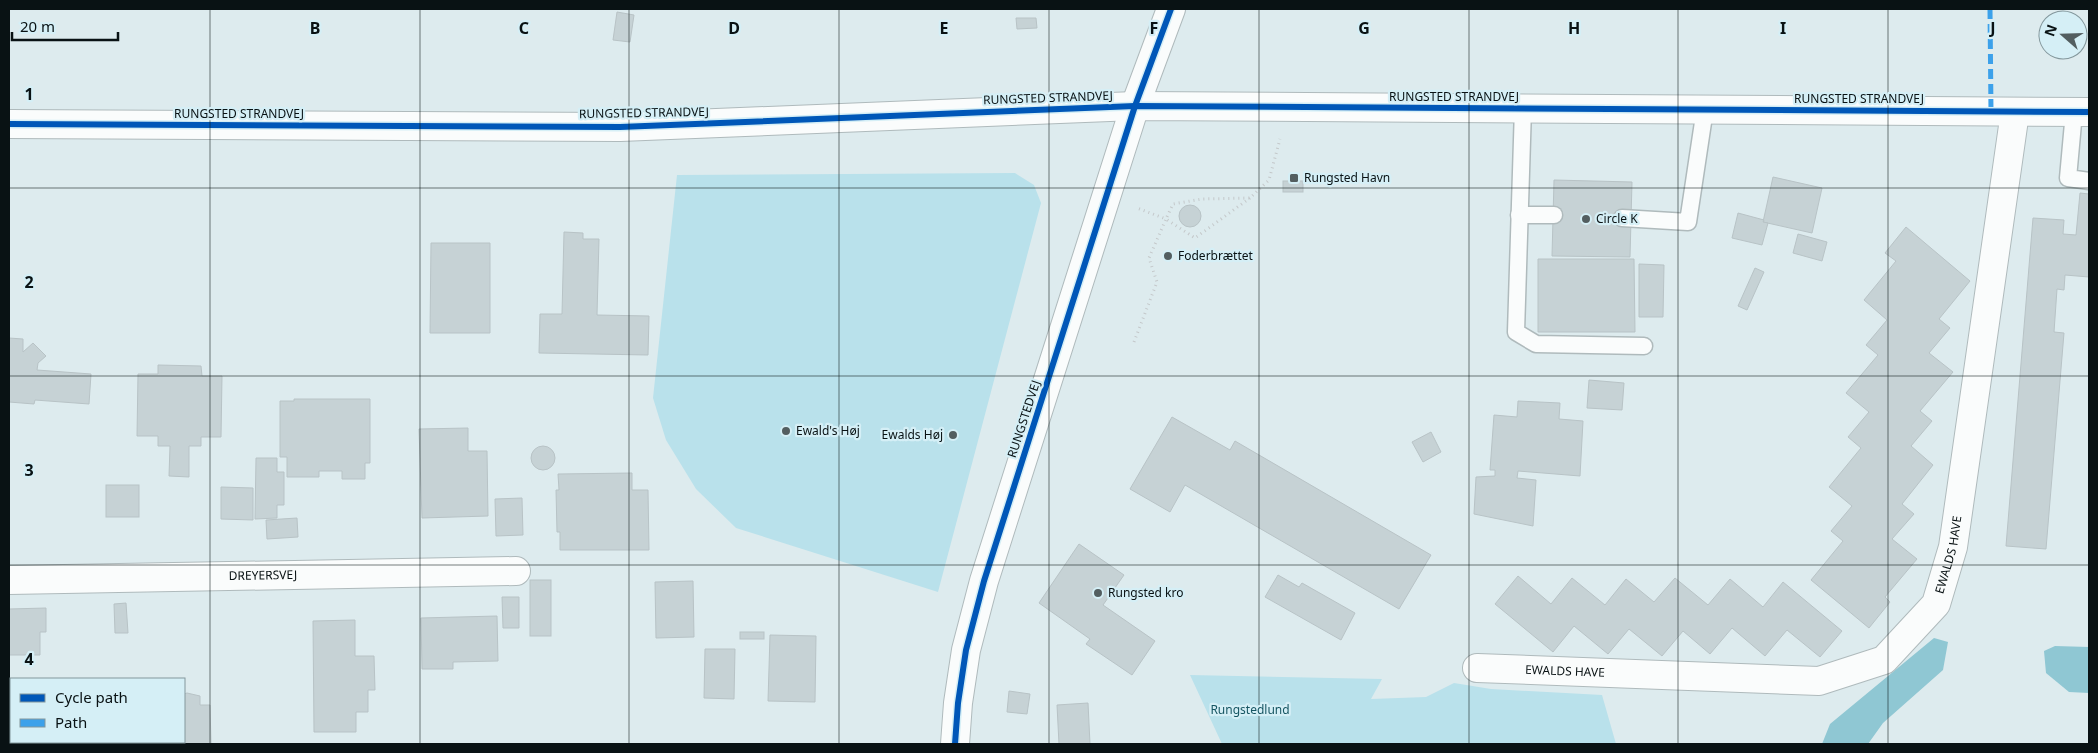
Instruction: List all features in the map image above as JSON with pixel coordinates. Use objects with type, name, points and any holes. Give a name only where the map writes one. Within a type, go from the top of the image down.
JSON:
[{"type":"main road","points":[[1135,106],[1171,9]]},
{"type":"main road","name":"RUNGSTED STRANDVEJ","points":[[9,124],[620,127],[1135,106],[2082,112]]},
{"type":"main road","name":"RUNGSTEDVEJ","points":[[955,744],[958,703],[966,650],[984,581],[1135,106]]},
{"type":"main road","name":"EWALDS HAVE","points":[[1477,668],[1819,681],[1884,660],[1936,604],[1953,547],[2015,112]]},
{"type":"main road","name":"DREYERSVEJ","points":[[9,580],[516,571]]},
{"type":"lane","points":[[1522,108],[1516,332],[1536,344],[1644,346]]},
{"type":"lane","points":[[1622,218],[1688,222],[1705,109]]},
{"type":"lane","points":[[2082,112],[2068,178],[2089,181]]},
{"type":"lane","points":[[1519,215],[1554,215]]},
{"type":"path","points":[[1107,196],[1166,219],[1195,238],[1250,198],[1268,180],[1290,106]]},
{"type":"path","points":[[1134,342],[1158,282],[1149,258],[1172,204],[1202,199],[1250,198]]},
{"type":"green space","points":[[1015,173],[1034,185],[1041,203],[938,592],[736,528],[696,489],[666,440],[653,398],[677,175]]},
{"type":"green space","name":"Rungstedlund","points":[[1190,675],[1382,679],[1371,699],[1426,697],[1454,683],[1491,689],[1602,695],[1616,744],[1222,744]]},
{"type":"shaded area","points":[[1934,638],[1948,642],[1943,670],[1883,723],[1868,744],[1822,744],[1830,724]]},
{"type":"shaded area","points":[[2055,646],[2089,647],[2089,693],[2069,692],[2046,673],[2044,651]]},
{"type":"building","points":[[617,12],[634,15],[630,42],[613,40]]},
{"type":"building","points":[[1016,18],[1036,18],[1037,28],[1017,29]]},
{"type":"building","points":[[1773,177],[1822,188],[1812,233],[1763,222]]},
{"type":"building","points":[[1554,180],[1632,182],[1630,257],[1552,256]]},
{"type":"building","points":[[1283,181],[1303,181],[1303,192],[1283,192]]},
{"type":"building","points":[[2080,193],[2089,194],[2089,277],[2065,275],[2064,290],[2057,289],[2054,332],[2064,333],[2046,549],[2006,546],[2033,218],[2064,220],[2063,234],[2076,235]]},
{"type":"building","points":[[1186,205],[1194,205],[1201,212],[1201,220],[1194,227],[1186,227],[1179,220],[1179,212]]},
{"type":"building","points":[[1738,213],[1764,220],[1763,222],[1768,223],[1762,245],[1732,238]]},
{"type":"building","points":[[1906,227],[1970,281],[1939,319],[1950,328],[1929,353],[1953,372],[1920,411],[1932,421],[1911,446],[1933,465],[1902,504],[1914,514],[1892,539],[1917,559],[1885,597],[1890,602],[1869,628],[1811,580],[1843,541],[1831,531],[1852,506],[1829,487],[1861,448],[1848,437],[1869,412],[1846,393],[1878,355],[1866,345],[1887,320],[1864,300],[1896,261],[1885,253]]},
{"type":"building","points":[[564,232],[583,233],[583,239],[599,239],[597,315],[649,316],[648,355],[539,353],[540,314],[562,314]]},
{"type":"building","points":[[1798,234],[1827,242],[1822,261],[1793,253]]},
{"type":"building","points":[[431,243],[490,243],[490,333],[430,333]]},
{"type":"building","points":[[1538,259],[1634,259],[1635,332],[1538,332]]},
{"type":"building","points":[[1639,264],[1664,265],[1663,317],[1639,317]]},
{"type":"building","points":[[1755,268],[1764,272],[1747,310],[1738,306]]},
{"type":"building","points":[[9,338],[23,339],[23,352],[33,343],[46,356],[38,363],[37,370],[91,374],[89,404],[35,400],[34,404],[9,402]]},
{"type":"building","points":[[158,365],[201,366],[202,376],[222,376],[221,437],[201,437],[201,446],[189,446],[189,477],[169,476],[170,446],[158,446],[158,436],[137,436],[138,374],[158,374]]},
{"type":"building","points":[[1589,380],[1624,383],[1622,410],[1587,408]]},
{"type":"building","points":[[294,399],[370,399],[370,463],[365,463],[365,479],[342,479],[342,471],[319,471],[319,477],[287,477],[287,457],[280,457],[280,401],[294,401]]},
{"type":"building","points":[[1518,401],[1560,403],[1559,419],[1583,421],[1580,476],[1518,471],[1517,478],[1536,480],[1533,526],[1474,514],[1476,477],[1495,476],[1495,470],[1490,470],[1494,415],[1517,417]]},
{"type":"building","points":[[1172,417],[1230,450],[1235,441],[1431,555],[1399,609],[1185,485],[1170,512],[1130,489]]},
{"type":"building","points":[[468,428],[468,451],[487,451],[488,516],[422,518],[419,429]]},
{"type":"building","points":[[1431,432],[1441,452],[1423,462],[1412,442]]},
{"type":"building","points":[[543,446],[551,450],[555,458],[551,466],[543,470],[535,466],[531,458],[535,450]]},
{"type":"building","points":[[256,458],[277,458],[277,472],[284,472],[284,505],[277,505],[277,518],[255,519]]},
{"type":"building","points":[[632,473],[632,490],[648,490],[649,550],[560,550],[560,532],[557,532],[556,490],[559,490],[558,474]]},
{"type":"building","points":[[106,485],[139,485],[139,517],[106,517]]},
{"type":"building","points":[[221,487],[253,488],[253,520],[221,519]]},
{"type":"building","points":[[522,498],[523,535],[496,536],[495,499]]},
{"type":"building","points":[[297,518],[298,537],[267,539],[266,520]]},
{"type":"building","points":[[1079,544],[1124,575],[1103,605],[1155,641],[1132,675],[1086,644],[1090,639],[1039,603]]},
{"type":"building","points":[[1278,575],[1299,587],[1302,583],[1355,613],[1341,640],[1265,597]]},
{"type":"building","points":[[1518,576],[1551,604],[1572,578],[1605,605],[1626,579],[1654,602],[1675,578],[1708,605],[1730,579],[1763,607],[1783,582],[1842,631],[1820,657],[1787,630],[1765,656],[1732,628],[1710,654],[1683,631],[1662,656],[1629,629],[1608,654],[1574,626],[1553,652],[1495,604]]},
{"type":"building","points":[[530,580],[551,580],[551,636],[530,636]]},
{"type":"building","points":[[693,581],[694,637],[656,638],[655,582]]},
{"type":"building","points":[[502,597],[519,597],[519,628],[503,628]]},
{"type":"building","points":[[126,603],[128,633],[115,633],[114,604]]},
{"type":"building","points":[[46,608],[46,632],[40,632],[40,655],[9,655],[9,609]]},
{"type":"building","points":[[497,616],[498,661],[453,662],[453,669],[422,669],[421,618]]},
{"type":"building","points":[[355,620],[355,656],[374,656],[375,690],[368,690],[368,712],[356,712],[356,732],[314,732],[313,621]]},
{"type":"building","points":[[740,632],[764,632],[764,639],[740,639]]},
{"type":"building","points":[[770,635],[816,636],[815,702],[768,701]]},
{"type":"building","points":[[705,649],[735,649],[734,699],[704,698]]},
{"type":"building","points":[[1009,691],[1030,694],[1027,714],[1007,712]]},
{"type":"building","points":[[185,694],[200,696],[200,705],[210,705],[211,744],[163,744],[185,743]]},
{"type":"building","points":[[1088,703],[1090,744],[1059,744],[1057,705]]},
{"type":"building","points":[[129,743],[147,743],[147,744]]},
{"type":"marked path","points":[[1990,9],[1991,112]]},
{"type":"cycle path","points":[[955,744],[958,703],[966,650],[984,581],[1135,106],[1171,9]]},
{"type":"cycle path","points":[[9,124],[620,127],[1135,106],[2089,112]]},
{"type":"place","name":"Rungsted Havn","points":[[1294,178]]},
{"type":"place","name":"Circle K","points":[[1586,219]]},
{"type":"place","name":"Foderbrættet","points":[[1168,256]]},
{"type":"place","name":"Ewald's Høj","points":[[786,431]]},
{"type":"place","name":"Ewalds Høj","points":[[953,435]]},
{"type":"place","name":"Rungsted kro","points":[[1098,593]]}]
